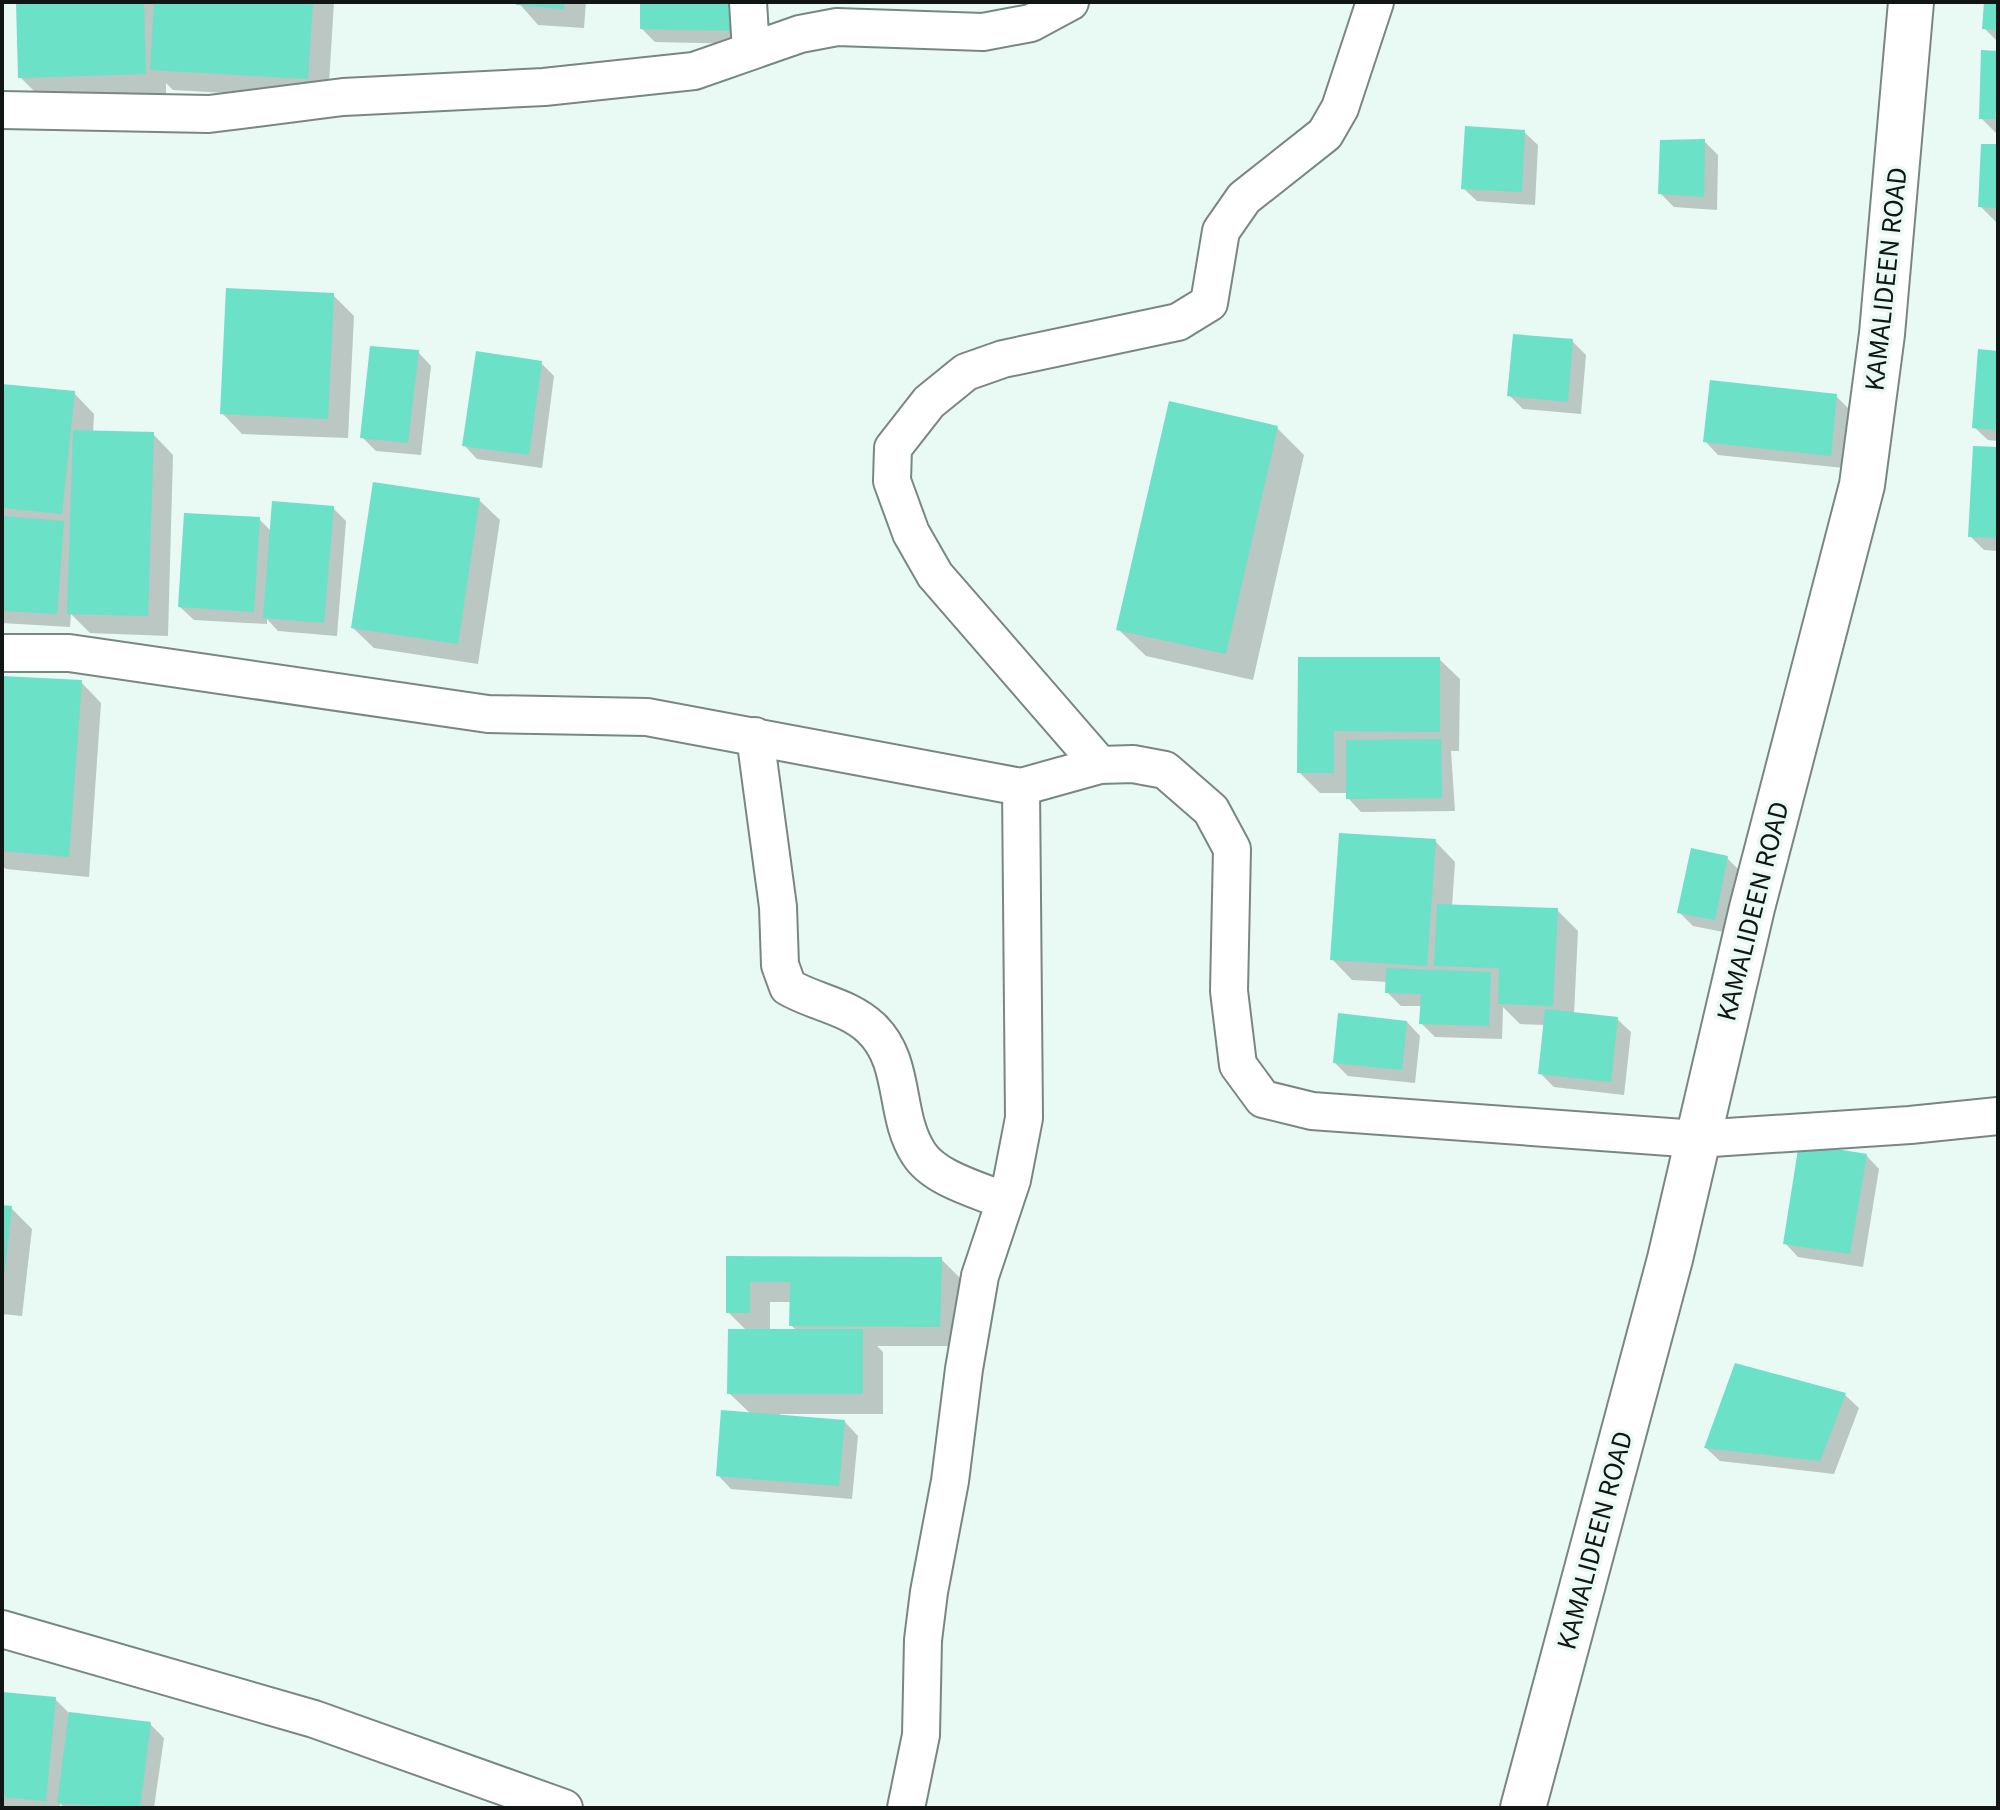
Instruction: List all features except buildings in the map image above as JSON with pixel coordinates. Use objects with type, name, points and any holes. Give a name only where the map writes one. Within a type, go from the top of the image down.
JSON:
[{"type":"street","points":[[748,2],[751,51]]},
{"type":"street","points":[[2,110],[209,114],[343,97],[544,87],[694,71],[800,34],[837,27],[983,32],[1031,23],[1070,2]]},
{"type":"street","points":[[1100,765],[935,575],[911,533],[892,481],[893,448],[929,402],[966,372],[1003,359],[1178,322],[1209,303],[1221,231],[1244,198],[1325,134],[1340,108],[1375,2]]},
{"type":"street","name":"KAMALIDEEN ROAD","points":[[1523,1808],[1670,1259],[1752,908],[1862,485],[1882,334],[1911,2]]},
{"type":"street","points":[[2,653],[69,653],[413,700],[488,714],[647,717],[1021,787],[1100,765],[1133,764],[1165,770],[1211,810],[1232,849],[1229,991],[1238,1065],[1263,1099],[1312,1111],[1697,1139],[1998,1116]]},
{"type":"street","points":[[755,736],[778,907],[780,965],[788,987],[851,1012],[872,1029],[892,1054],[907,1126],[919,1155],[941,1173],[1005,1201]]},
{"type":"street","points":[[906,1808],[921,1735],[923,1640],[929,1592],[950,1481],[964,1369],[980,1276],[1005,1201],[1024,1118],[1021,787]]},
{"type":"street","points":[[1946,1119],[1998,1091]]},
{"type":"street","points":[[2,1629],[314,1719],[564,1808]]}]
